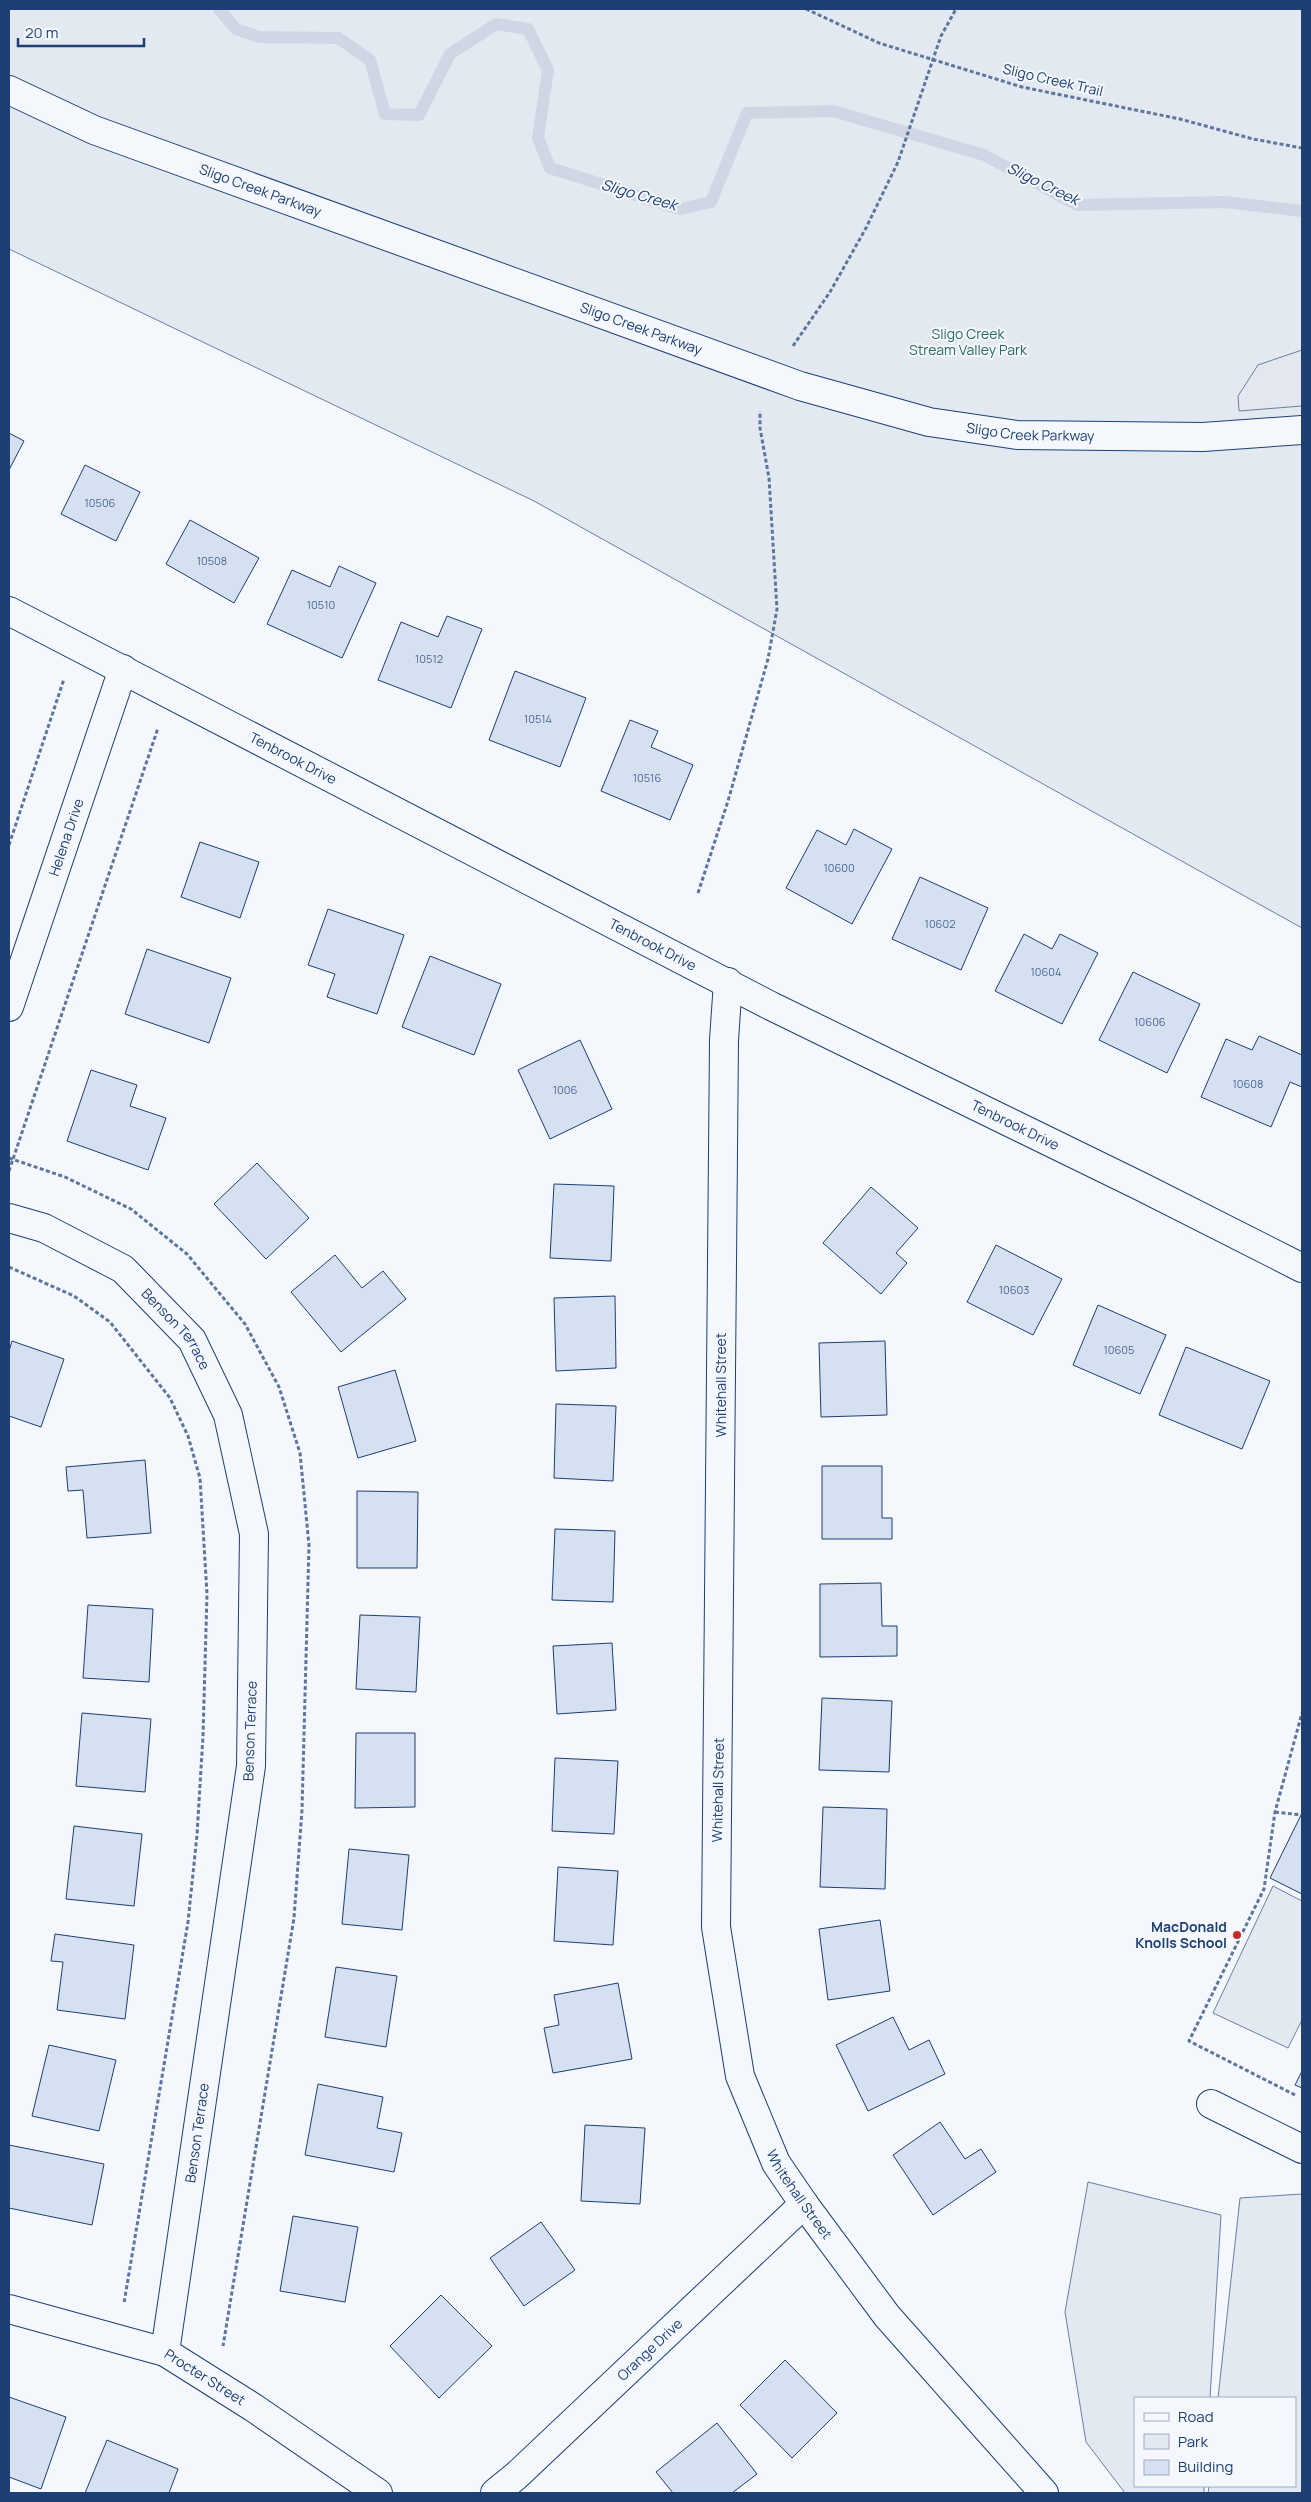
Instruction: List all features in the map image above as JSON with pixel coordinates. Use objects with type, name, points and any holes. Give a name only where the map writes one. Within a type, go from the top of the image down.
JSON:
[{"type":"street","name":"Sligo Creek Parkway","points":[[9,90],[94,130],[800,386],[928,422],[1018,435],[1203,437],[1302,430]]},
{"type":"street","name":"Tenbrook Drive","points":[[9,611],[780,1010],[1134,1182],[1302,1268]]},
{"type":"street","name":"Helena Drive","points":[[9,1007],[123,669]]},
{"type":"street","name":"Whitehall Street","points":[[728,982],[724,1040],[716,1926],[740,2076],[776,2163],[804,2204],[887,2316],[1044,2493]]},
{"type":"street","name":"Benson Terrace","points":[[9,1218],[44,1228],[123,1269],[192,1340],[228,1415],[254,1534],[251,1766],[165,2352]]},
{"type":"street","points":[[1211,2104],[1302,2149]]},
{"type":"street","name":"Orange Drive","points":[[495,2493],[516,2476],[804,2204]]},
{"type":"street","name":"Procter Street","points":[[9,2309],[165,2352],[254,2408],[378,2493]]},
{"type":"path","name":"Sligo Creek Trail","points":[[806,9],[879,43],[1022,87],[1180,119],[1253,139],[1302,148]]},
{"type":"path","points":[[790,352],[834,284],[866,228],[898,162],[941,36],[956,9]]},
{"type":"path","points":[[698,893],[728,801],[768,660],[777,609],[769,478],[760,428],[760,407]]},
{"type":"path","points":[[9,845],[76,646]]},
{"type":"path","points":[[9,1171],[170,694]]},
{"type":"path","points":[[9,1267],[74,1296],[110,1322],[170,1398],[188,1436],[200,1478],[207,1594],[203,1736],[197,1835],[188,1922],[117,2338]]},
{"type":"path","points":[[1295,2095],[1189,2041],[1264,1889],[1275,1812],[1302,1713]]},
{"type":"path","points":[[1275,1812],[1302,1814]]},
{"type":"green space","name":"Sligo Creek Stream Valley Park","points":[[9,9],[1302,9],[1302,928],[534,501],[9,249]]},
{"type":"green space","points":[[1273,1886],[1302,1901],[1302,2020],[1288,2048],[1213,2013]]},
{"type":"green space","points":[[1088,2182],[1221,2215],[1210,2397],[1134,2397],[1134,2487],[1204,2487],[1204,2493],[1125,2493],[1086,2442],[1065,2312]]},
{"type":"green space","points":[[1302,2194],[1302,2493],[1208,2493],[1209,2487],[1296,2487],[1296,2397],[1218,2397],[1240,2198]]},
{"type":"shaded area","points":[[1302,350],[1302,406],[1239,411],[1238,396],[1258,365]]},
{"type":"building","points":[[9,433],[24,441],[9,470]]},
{"type":"building","points":[[85,465],[140,492],[116,541],[61,514]]},
{"type":"building","points":[[190,520],[259,558],[234,603],[166,564]]},
{"type":"building","points":[[339,566],[376,583],[342,658],[267,624],[292,570],[330,587]]},
{"type":"building","points":[[447,616],[482,629],[451,708],[378,680],[401,622],[438,637]]},
{"type":"building","points":[[515,671],[586,698],[560,767],[489,740]]},
{"type":"building","points":[[630,720],[658,731],[651,747],[693,765],[670,820],[601,791]]},
{"type":"building","points":[[854,829],[892,849],[852,924],[786,888],[817,830],[846,845]]},
{"type":"building","points":[[200,842],[259,862],[240,918],[181,897]]},
{"type":"building","points":[[920,877],[988,908],[961,970],[892,939]]},
{"type":"building","points":[[328,909],[404,935],[377,1014],[327,997],[335,974],[308,965]]},
{"type":"building","points":[[1024,934],[1052,949],[1060,934],[1098,953],[1062,1024],[995,991]]},
{"type":"building","points":[[147,949],[231,978],[209,1043],[125,1014]]},
{"type":"building","points":[[430,956],[501,984],[474,1055],[402,1027]]},
{"type":"building","points":[[1133,972],[1200,1004],[1167,1073],[1099,1040]]},
{"type":"building","points":[[1259,1036],[1302,1055],[1302,1087],[1290,1082],[1271,1127],[1201,1097],[1226,1039],[1252,1050]]},
{"type":"building","points":[[580,1040],[612,1109],[550,1139],[518,1070]]},
{"type":"building","points":[[91,1070],[137,1085],[130,1106],[166,1118],[148,1170],[67,1141]]},
{"type":"building","points":[[257,1163],[309,1218],[266,1259],[214,1204]]},
{"type":"building","points":[[554,1184],[614,1186],[611,1261],[550,1258]]},
{"type":"building","points":[[871,1187],[918,1228],[896,1253],[907,1263],[881,1294],[823,1243]]},
{"type":"building","points":[[996,1245],[1062,1279],[1033,1335],[967,1302]]},
{"type":"building","points":[[335,1255],[362,1288],[383,1271],[406,1299],[341,1352],[291,1292]]},
{"type":"building","points":[[615,1296],[616,1368],[556,1371],[554,1298]]},
{"type":"building","points":[[1098,1305],[1166,1335],[1140,1394],[1073,1365]]},
{"type":"building","points":[[12,1341],[64,1359],[41,1427],[9,1416],[9,1351]]},
{"type":"building","points":[[885,1341],[887,1415],[821,1417],[819,1343]]},
{"type":"building","points":[[1186,1347],[1270,1381],[1242,1449],[1159,1415]]},
{"type":"building","points":[[395,1370],[416,1441],[358,1458],[338,1387]]},
{"type":"building","points":[[556,1404],[616,1406],[613,1481],[554,1478]]},
{"type":"building","points":[[145,1460],[151,1533],[87,1538],[83,1490],[68,1491],[66,1467]]},
{"type":"building","points":[[822,1466],[882,1466],[882,1518],[892,1518],[892,1539],[822,1539]]},
{"type":"building","points":[[357,1491],[418,1492],[417,1568],[357,1568]]},
{"type":"building","points":[[555,1529],[615,1531],[613,1602],[552,1600]]},
{"type":"building","points":[[881,1583],[882,1626],[897,1626],[897,1656],[820,1657],[820,1584]]},
{"type":"building","points":[[88,1605],[153,1609],[149,1682],[83,1678]]},
{"type":"building","points":[[360,1615],[420,1617],[416,1692],[356,1689]]},
{"type":"building","points":[[612,1643],[616,1710],[557,1714],[553,1646]]},
{"type":"building","points":[[822,1698],[892,1701],[889,1772],[819,1770]]},
{"type":"building","points":[[82,1713],[151,1719],[145,1792],[76,1786]]},
{"type":"building","points":[[356,1733],[415,1733],[415,1807],[355,1808]]},
{"type":"building","points":[[555,1758],[618,1761],[614,1834],[552,1831]]},
{"type":"building","points":[[823,1807],[887,1809],[885,1889],[820,1887]]},
{"type":"building","points":[[1302,1813],[1302,1894],[1270,1878]]},
{"type":"building","points":[[74,1826],[142,1834],[134,1906],[66,1899]]},
{"type":"building","points":[[349,1849],[409,1855],[402,1930],[342,1924]]},
{"type":"building","points":[[558,1867],[618,1871],[613,1945],[554,1941]]},
{"type":"building","points":[[880,1920],[890,1991],[828,2000],[819,1929]]},
{"type":"building","points":[[55,1934],[134,1945],[125,2019],[57,2010],[63,1962],[51,1961]]},
{"type":"building","points":[[336,1967],[397,1976],[386,2047],[325,2037]]},
{"type":"building","points":[[618,1983],[632,2059],[553,2073],[544,2028],[559,2025],[554,1995]]},
{"type":"building","points":[[893,2017],[909,2050],[929,2040],[945,2074],[868,2111],[836,2045]]},
{"type":"building","points":[[49,2045],[116,2060],[99,2131],[32,2116]]},
{"type":"building","points":[[1302,2071],[1302,2088],[1295,2085]]},
{"type":"building","points":[[318,2084],[383,2097],[377,2128],[402,2133],[394,2172],[305,2155]]},
{"type":"building","points":[[940,2122],[965,2159],[981,2149],[996,2172],[933,2215],[893,2155]]},
{"type":"building","points":[[585,2125],[645,2128],[640,2204],[581,2201]]},
{"type":"building","points":[[9,2145],[104,2164],[92,2225],[9,2208]]},
{"type":"building","points":[[293,2216],[358,2227],[345,2302],[280,2291]]},
{"type":"building","points":[[541,2222],[575,2270],[524,2306],[490,2258]]},
{"type":"building","points":[[441,2295],[492,2346],[439,2398],[390,2346]]},
{"type":"building","points":[[785,2360],[837,2413],[792,2458],[740,2405]]},
{"type":"building","points":[[9,2397],[66,2417],[41,2489],[9,2477]]},
{"type":"building","points":[[717,2423],[757,2474],[732,2493],[673,2493],[656,2472]]},
{"type":"building","points":[[107,2440],[178,2469],[169,2493],[85,2493]]},
{"type":"waterway","name":"Sligo Creek","points":[[219,9],[236,29],[259,37],[338,38],[370,60],[385,114],[419,115],[450,54],[496,24],[528,29],[548,70],[538,138],[550,168],[680,209],[711,202],[747,113],[833,111],[984,155],[1077,205],[1225,202],[1302,211]]},
{"type":"place","name":"MacDonald Knolls School","points":[[1237,1935]]}]
